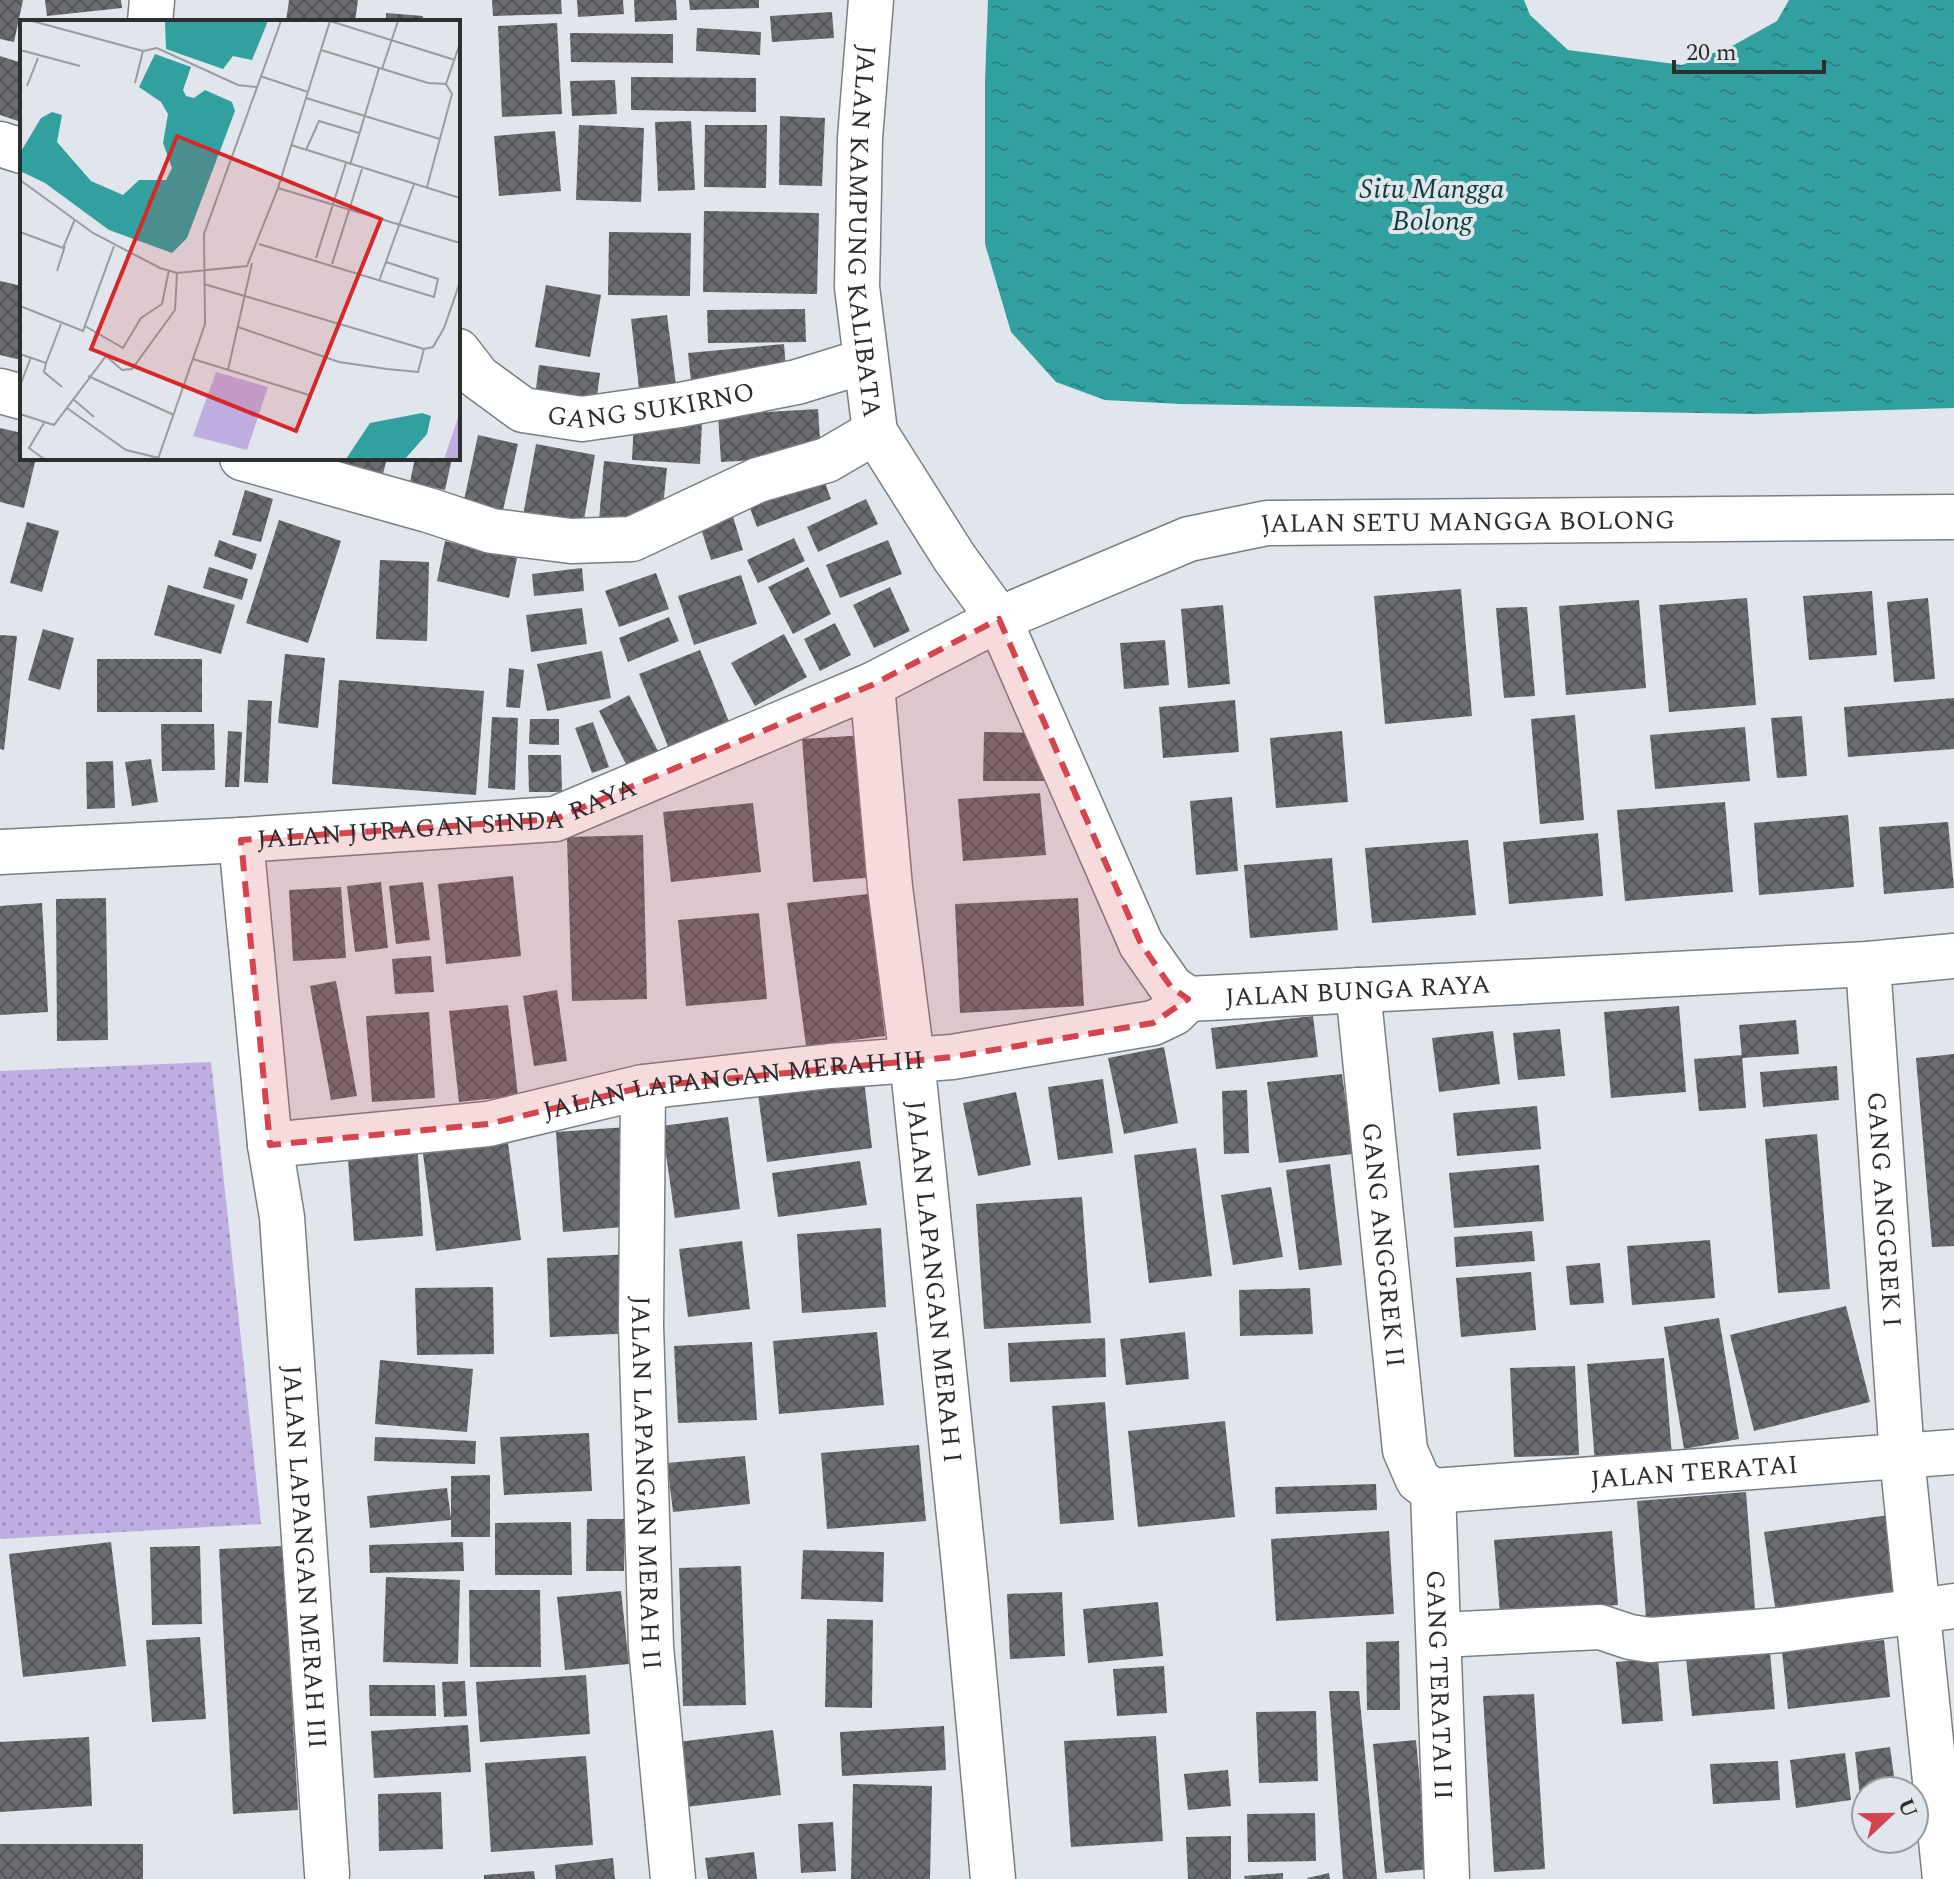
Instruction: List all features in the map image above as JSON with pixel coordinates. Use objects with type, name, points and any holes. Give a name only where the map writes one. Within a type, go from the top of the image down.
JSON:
[{"type":"street","points":[[150,20],[152,0]]},
{"type":"street","name":"JALAN KAMPUNG KALIBATA","points":[[871,0],[860,138],[857,287],[875,432],[946,545],[999,619]]},
{"type":"street","points":[[0,144],[20,150]]},
{"type":"street","name":"GANG SUKIRNO","points":[[460,354],[478,377],[523,410],[582,419],[625,415],[797,382],[865,361]]},
{"type":"street","points":[[0,391],[20,396]]},
{"type":"street","points":[[249,460],[492,531],[571,541],[632,539],[758,480],[827,460],[875,432]]},
{"type":"street","name":"JALAN SETU MANGGA BOLONG","points":[[872,685],[999,619],[1189,539],[1267,523],[1954,517]]},
{"type":"street","name":"JALAN BUNGA RAYA","points":[[999,619],[1141,944],[1171,987],[1188,999],[1868,964],[1954,956]]},
{"type":"street","name":"JALAN JURAGAN SINDA RAYA","points":[[0,852],[555,819],[872,685]]},
{"type":"street","name":"JALAN LAPANGAN MERAH I","points":[[872,685],[890,887],[912,1059],[965,1575],[993,1879]]},
{"type":"street","name":"JALAN LAPANGAN MERAH III","points":[[241,840],[270,1145],[282,1217],[327,1874]]},
{"type":"street","name":"GANG ANGGREK I","points":[[1868,964],[1902,1457],[1935,1608],[1945,1879]]},
{"type":"street","name":"GANG ANGGREK II","points":[[1358,990],[1405,1450],[1418,1480],[1433,1491]]},
{"type":"street","name":"JALAN LAPANGAN MERAH III","points":[[270,1145],[488,1124],[643,1087],[952,1057],[1153,1023],[1174,1013],[1188,999]]},
{"type":"street","name":"JALAN LAPANGAN MERAH II","points":[[643,1087],[641,1325],[651,1647],[673,1879]]},
{"type":"street","name":"JALAN TERATAI","points":[[1433,1491],[1954,1452]]},
{"type":"street","name":"GANG TERATAI II","points":[[1433,1491],[1447,1879]]},
{"type":"street","points":[[1440,1635],[1600,1627],[1650,1640],[1781,1630],[1935,1608]]},
{"type":"highlighted area","points":[[999,619],[1141,944],[1171,987],[1188,999],[1153,1023],[952,1057],[643,1087],[488,1124],[270,1145],[241,840],[555,819],[872,685]]},
{"type":"shaded area","points":[[211,1062],[261,1524],[0,1539],[0,1071]]},
{"type":"water","name":"Situ Mangga Bolong","points":[[988,0],[1524,0],[1530,15],[1568,50],[1682,65],[1734,45],[1777,21],[1789,0],[1954,0],[1954,408],[1756,414],[1180,404],[1105,400],[1056,382],[1011,332],[985,244]]},
{"type":"building","points":[[0,0],[23,0],[14,42],[0,39]]},
{"type":"building","points":[[45,0],[121,0],[122,8],[47,16]]},
{"type":"building","points":[[289,0],[358,0],[355,20],[286,20]]},
{"type":"building","points":[[492,0],[561,0],[562,14],[493,16]]},
{"type":"building","points":[[577,0],[623,0],[624,14],[578,17]]},
{"type":"building","points":[[634,0],[676,0],[677,20],[635,22]]},
{"type":"building","points":[[689,0],[759,0],[759,8],[690,10]]},
{"type":"building","points":[[832,12],[834,38],[772,42],[770,16]]},
{"type":"building","points":[[386,13],[423,16],[423,20],[386,20]]},
{"type":"building","points":[[557,23],[562,114],[502,117],[498,26]]},
{"type":"building","points":[[697,28],[761,32],[760,55],[696,51]]},
{"type":"building","points":[[570,33],[673,34],[673,63],[571,62]]},
{"type":"building","points":[[0,56],[20,62],[20,114],[18,121],[0,115]]},
{"type":"building","points":[[631,77],[756,78],[756,112],[631,110]]},
{"type":"building","points":[[615,80],[617,114],[572,116],[570,81]]},
{"type":"building","points":[[780,116],[825,118],[822,186],[779,185]]},
{"type":"building","points":[[691,121],[695,190],[658,191],[655,122]]},
{"type":"building","points":[[579,125],[644,128],[641,202],[576,200]]},
{"type":"building","points":[[705,125],[767,125],[766,188],[704,187]]},
{"type":"building","points":[[555,131],[561,191],[499,196],[494,136]]},
{"type":"building","points":[[704,211],[819,213],[817,294],[703,292]]},
{"type":"building","points":[[609,232],[691,233],[690,296],[608,295]]},
{"type":"building","points":[[0,281],[20,286],[20,360],[0,355]]},
{"type":"building","points":[[546,285],[601,295],[590,357],[535,347]]},
{"type":"building","points":[[805,309],[806,342],[708,343],[707,310]]},
{"type":"building","points":[[667,315],[677,393],[640,397],[631,319]]},
{"type":"building","points":[[784,344],[787,383],[692,391],[688,353]]},
{"type":"building","points":[[539,365],[600,373],[595,412],[534,404]]},
{"type":"building","points":[[818,409],[821,456],[721,462],[718,415]]},
{"type":"building","points":[[634,419],[702,423],[700,464],[632,460]]},
{"type":"building","points":[[0,428],[20,433],[20,460],[36,460],[24,508],[0,502]]},
{"type":"building","points":[[478,435],[518,444],[499,528],[460,519]]},
{"type":"building","points":[[536,444],[595,455],[582,532],[522,521]]},
{"type":"building","points":[[293,460],[386,460],[379,490]]},
{"type":"building","points":[[415,460],[452,460],[445,490],[410,482]]},
{"type":"building","points":[[604,461],[667,468],[661,526],[599,520]]},
{"type":"building","points":[[819,467],[831,499],[757,527],[745,495]]},
{"type":"building","points":[[245,490],[273,499],[261,542],[232,535]]},
{"type":"building","points":[[866,499],[878,524],[818,552],[807,527]]},
{"type":"building","points":[[729,503],[743,550],[711,560],[696,513]]},
{"type":"building","points":[[279,520],[341,541],[308,643],[246,623]]},
{"type":"building","points":[[27,522],[59,531],[42,592],[10,583]]},
{"type":"building","points":[[794,538],[805,561],[758,583],[747,560]]},
{"type":"building","points":[[219,540],[257,554],[252,570],[214,556]]},
{"type":"building","points":[[888,540],[902,574],[840,598],[826,565]]},
{"type":"building","points":[[445,541],[517,558],[509,598],[437,581]]},
{"type":"building","points":[[380,560],[429,562],[427,641],[376,639]]},
{"type":"building","points":[[209,567],[248,579],[242,600],[203,588]]},
{"type":"building","points":[[808,567],[831,614],[793,634],[768,587]]},
{"type":"building","points":[[582,568],[584,591],[534,596],[532,574]]},
{"type":"building","points":[[656,573],[669,609],[619,627],[605,591]]},
{"type":"building","points":[[741,575],[757,624],[694,645],[678,596]]},
{"type":"building","points":[[168,585],[235,605],[221,654],[154,635]]},
{"type":"building","points":[[890,587],[910,631],[874,648],[853,605]]},
{"type":"building","points":[[1461,589],[1472,716],[1385,724],[1374,596]]},
{"type":"building","points":[[1872,591],[1877,655],[1809,660],[1803,596]]},
{"type":"building","points":[[1747,598],[1756,705],[1669,712],[1659,605]]},
{"type":"building","points":[[1928,598],[1935,679],[1894,682],[1887,602]]},
{"type":"building","points":[[1639,600],[1646,688],[1566,695],[1559,606]]},
{"type":"building","points":[[1223,605],[1230,684],[1188,688],[1181,609]]},
{"type":"building","points":[[1527,607],[1535,696],[1504,698],[1496,608]]},
{"type":"building","points":[[582,608],[587,644],[531,652],[526,615]]},
{"type":"building","points":[[669,617],[679,641],[628,662],[619,638]]},
{"type":"building","points":[[835,623],[851,655],[820,671],[804,639]]},
{"type":"building","points":[[43,629],[74,638],[60,690],[28,680]]},
{"type":"building","points":[[784,634],[807,677],[755,706],[731,663]]},
{"type":"building","points":[[0,635],[17,636],[4,750],[0,749]]},
{"type":"building","points":[[1165,640],[1169,685],[1124,689],[1120,643]]},
{"type":"building","points":[[700,650],[732,729],[671,754],[639,674]]},
{"type":"building","points":[[602,651],[611,698],[547,711],[537,664]]},
{"type":"building","points":[[285,654],[325,658],[318,728],[278,723]]},
{"type":"building","points":[[97,659],[202,659],[202,712],[97,712]]},
{"type":"building","points":[[509,668],[524,670],[520,708],[506,707]]},
{"type":"building","points":[[339,680],[484,691],[476,795],[332,784]]},
{"type":"building","points":[[629,695],[659,753],[628,768],[599,711]]},
{"type":"building","points":[[1954,698],[1954,749],[1848,757],[1844,707]]},
{"type":"building","points":[[248,700],[272,701],[268,783],[244,782]]},
{"type":"building","points":[[1235,700],[1239,752],[1163,758],[1159,707]]},
{"type":"building","points":[[1575,715],[1584,820],[1540,824],[1531,719]]},
{"type":"building","points":[[1802,716],[1807,776],[1777,778],[1771,718]]},
{"type":"building","points":[[492,717],[518,718],[515,790],[488,788]]},
{"type":"building","points":[[530,719],[559,719],[559,745],[529,744]]},
{"type":"building","points":[[593,722],[609,767],[592,773],[575,728]]},
{"type":"building","points":[[161,724],[214,724],[215,770],[162,771]]},
{"type":"building","points":[[1745,727],[1750,781],[1655,789],[1650,735]]},
{"type":"building","points":[[228,731],[242,732],[239,787],[225,787]]},
{"type":"building","points":[[1342,731],[1348,802],[1276,808],[1270,738]]},
{"type":"building","points":[[984,732],[1045,733],[1044,781],[983,781]]},
{"type":"building","points":[[866,735],[877,877],[813,882],[802,739]]},
{"type":"building","points":[[528,755],[561,755],[562,792],[529,792]]},
{"type":"building","points":[[151,759],[158,802],[132,806],[125,762]]},
{"type":"building","points":[[113,761],[115,808],[87,809],[86,762]]},
{"type":"building","points":[[1040,793],[1046,855],[963,861],[958,799]]},
{"type":"building","points":[[1232,797],[1238,871],[1196,875],[1190,801]]},
{"type":"building","points":[[1725,802],[1733,892],[1625,901],[1617,810]]},
{"type":"building","points":[[753,803],[761,872],[671,882],[663,812]]},
{"type":"building","points":[[1848,815],[1854,887],[1759,895],[1754,823]]},
{"type":"building","points":[[1948,822],[1954,888],[1884,894],[1879,827]]},
{"type":"building","points":[[1598,833],[1603,896],[1509,904],[1503,842]]},
{"type":"building","points":[[643,835],[647,999],[572,1001],[567,837]]},
{"type":"building","points":[[1468,840],[1476,915],[1372,923],[1365,848]]},
{"type":"building","points":[[1332,858],[1338,930],[1250,938],[1244,865]]},
{"type":"building","points":[[513,876],[521,956],[446,964],[438,884]]},
{"type":"building","points":[[381,882],[388,948],[355,952],[347,886]]},
{"type":"building","points":[[423,882],[430,940],[396,944],[389,886]]},
{"type":"building","points":[[341,887],[346,958],[293,961],[289,890]]},
{"type":"building","points":[[868,894],[885,1036],[806,1046],[787,903]]},
{"type":"building","points":[[106,898],[108,1040],[57,1041],[56,899]]},
{"type":"building","points":[[1078,898],[1084,1006],[960,1013],[955,904]]},
{"type":"building","points":[[42,903],[48,1012],[0,1015],[0,906]]},
{"type":"building","points":[[759,913],[767,999],[686,1006],[678,920]]},
{"type":"building","points":[[431,956],[434,992],[395,994],[392,959]]},
{"type":"building","points":[[336,981],[357,1096],[331,1100],[310,986]]},
{"type":"building","points":[[557,990],[567,1061],[534,1066],[523,996]]},
{"type":"building","points":[[508,1005],[518,1096],[459,1102],[449,1011]]},
{"type":"building","points":[[1679,1006],[1686,1092],[1611,1098],[1604,1012]]},
{"type":"building","points":[[429,1012],[435,1098],[372,1102],[366,1016]]},
{"type":"building","points":[[1313,1016],[1318,1057],[1216,1069],[1211,1028]]},
{"type":"building","points":[[1796,1020],[1799,1054],[1742,1058],[1739,1025]]},
{"type":"building","points":[[1560,1029],[1565,1076],[1518,1080],[1513,1033]]},
{"type":"building","points":[[1493,1031],[1500,1084],[1439,1092],[1432,1038]]},
{"type":"building","points":[[1164,1047],[1178,1123],[1124,1134],[1108,1058]]},
{"type":"building","points":[[1954,1054],[1954,1246],[1932,1247],[1916,1058]]},
{"type":"building","points":[[1742,1055],[1746,1108],[1699,1111],[1694,1059]]},
{"type":"building","points":[[1837,1066],[1839,1100],[1763,1107],[1760,1072]]},
{"type":"building","points":[[1342,1074],[1353,1154],[1279,1163],[1267,1082]]},
{"type":"building","points":[[1103,1079],[1113,1153],[1058,1160],[1048,1087]]},
{"type":"building","points":[[864,1080],[872,1148],[767,1162],[758,1094]]},
{"type":"building","points":[[1247,1090],[1249,1153],[1224,1154],[1222,1091]]},
{"type":"building","points":[[1016,1092],[1031,1165],[978,1176],[963,1103]]},
{"type":"building","points":[[1537,1106],[1541,1149],[1457,1156],[1453,1113]]},
{"type":"building","points":[[728,1117],[740,1209],[675,1218],[662,1126]]},
{"type":"building","points":[[627,1127],[635,1226],[563,1232],[556,1132]]},
{"type":"building","points":[[1817,1134],[1830,1289],[1778,1293],[1765,1139]]},
{"type":"building","points":[[417,1141],[423,1236],[354,1241],[347,1146]]},
{"type":"building","points":[[508,1143],[521,1240],[436,1251],[423,1154]]},
{"type":"building","points":[[1196,1148],[1212,1276],[1149,1283],[1134,1155]]},
{"type":"building","points":[[860,1161],[867,1205],[778,1217],[772,1173]]},
{"type":"building","points":[[1330,1164],[1342,1265],[1299,1270],[1286,1170]]},
{"type":"building","points":[[1539,1165],[1544,1221],[1454,1228],[1449,1173]]},
{"type":"building","points":[[1271,1187],[1283,1257],[1233,1265],[1221,1195]]},
{"type":"building","points":[[1082,1197],[1091,1323],[984,1329],[976,1204]]},
{"type":"building","points":[[881,1228],[886,1307],[802,1313],[797,1234]]},
{"type":"building","points":[[1532,1231],[1535,1261],[1456,1267],[1454,1237]]},
{"type":"building","points":[[1710,1240],[1715,1298],[1632,1305],[1627,1246]]},
{"type":"building","points":[[742,1241],[750,1309],[688,1317],[679,1249]]},
{"type":"building","points":[[635,1254],[638,1333],[550,1337],[547,1258]]},
{"type":"building","points":[[1600,1263],[1604,1303],[1570,1305],[1566,1266]]},
{"type":"building","points":[[1531,1272],[1536,1330],[1461,1337],[1456,1278]]},
{"type":"building","points":[[493,1287],[494,1354],[417,1355],[415,1288]]},
{"type":"building","points":[[1310,1288],[1313,1334],[1240,1336],[1239,1290]]},
{"type":"building","points":[[1846,1306],[1870,1402],[1754,1431],[1730,1335]]},
{"type":"building","points":[[1719,1318],[1739,1439],[1684,1449],[1664,1327]]},
{"type":"building","points":[[877,1332],[884,1405],[779,1414],[773,1341]]},
{"type":"building","points":[[1185,1332],[1189,1379],[1126,1385],[1120,1339]]},
{"type":"building","points":[[1105,1338],[1106,1377],[1010,1382],[1008,1343]]},
{"type":"building","points":[[752,1342],[757,1420],[678,1423],[674,1346]]},
{"type":"building","points":[[1664,1358],[1672,1456],[1595,1462],[1587,1364]]},
{"type":"building","points":[[380,1360],[473,1369],[467,1432],[375,1424]]},
{"type":"building","points":[[1575,1366],[1579,1455],[1514,1457],[1510,1368]]},
{"type":"building","points":[[1105,1402],[1114,1520],[1060,1524],[1052,1406]]},
{"type":"building","points":[[1225,1421],[1235,1517],[1138,1527],[1128,1431]]},
{"type":"building","points":[[589,1433],[592,1491],[504,1495],[500,1437]]},
{"type":"building","points":[[375,1437],[476,1441],[475,1464],[374,1461]]},
{"type":"building","points":[[919,1445],[926,1521],[827,1529],[821,1453]]},
{"type":"building","points":[[745,1456],[750,1504],[673,1512],[667,1463]]},
{"type":"building","points":[[490,1475],[490,1537],[451,1537],[451,1520],[370,1528],[367,1496],[447,1488],[451,1519],[451,1476]]},
{"type":"building","points":[[1376,1484],[1377,1510],[1276,1514],[1275,1487]]},
{"type":"building","points":[[1746,1492],[1755,1610],[1646,1618],[1637,1501]]},
{"type":"building","points":[[1889,1515],[1899,1596],[1776,1613],[1764,1532]]},
{"type":"building","points":[[587,1519],[625,1519],[624,1571],[586,1571]]},
{"type":"building","points":[[571,1522],[572,1575],[495,1575],[495,1523]]},
{"type":"building","points":[[1389,1531],[1394,1614],[1276,1621],[1271,1539]]},
{"type":"building","points":[[1612,1531],[1618,1605],[1500,1614],[1494,1540]]},
{"type":"building","points":[[111,1542],[126,1666],[23,1677],[9,1554]]},
{"type":"building","points":[[463,1542],[464,1571],[370,1573],[369,1545]]},
{"type":"building","points":[[200,1546],[202,1624],[152,1625],[150,1547]]},
{"type":"building","points":[[283,1546],[298,1810],[233,1814],[219,1549]]},
{"type":"building","points":[[803,1550],[884,1552],[883,1602],[801,1599]]},
{"type":"building","points":[[741,1566],[746,1705],[683,1706],[679,1568]]},
{"type":"building","points":[[386,1577],[460,1580],[458,1664],[383,1662]]},
{"type":"building","points":[[469,1590],[540,1590],[541,1667],[470,1667]]},
{"type":"building","points":[[621,1591],[629,1664],[565,1670],[557,1597]]},
{"type":"building","points":[[1062,1592],[1065,1656],[1010,1659],[1007,1594]]},
{"type":"building","points":[[1158,1602],[1163,1656],[1088,1663],[1083,1609]]},
{"type":"building","points":[[827,1619],[873,1620],[872,1708],[825,1707]]},
{"type":"building","points":[[200,1637],[206,1719],[152,1722],[146,1640]]},
{"type":"building","points":[[1884,1640],[1890,1697],[1788,1709],[1782,1651]]},
{"type":"building","points":[[1399,1641],[1400,1710],[1367,1710],[1366,1642]]},
{"type":"building","points":[[1770,1652],[1775,1709],[1692,1716],[1686,1658]]},
{"type":"building","points":[[1658,1658],[1663,1721],[1622,1724],[1616,1662]]},
{"type":"building","points":[[1164,1666],[1167,1713],[1117,1716],[1113,1669]]},
{"type":"building","points":[[586,1675],[590,1734],[480,1742],[476,1682]]},
{"type":"building","points":[[465,1681],[467,1716],[444,1717],[442,1682]]},
{"type":"building","points":[[369,1685],[435,1685],[436,1716],[370,1716]]},
{"type":"building","points":[[1329,1691],[1359,1691],[1377,1879],[1343,1879]]},
{"type":"building","points":[[1534,1694],[1545,1869],[1494,1872],[1483,1696]]},
{"type":"building","points":[[1316,1711],[1318,1781],[1259,1783],[1256,1712]]},
{"type":"building","points":[[468,1725],[471,1772],[374,1778],[371,1731]]},
{"type":"building","points":[[944,1726],[946,1770],[842,1776],[840,1732]]},
{"type":"building","points":[[773,1730],[781,1795],[686,1807],[678,1742]]},
{"type":"building","points":[[1156,1736],[1163,1841],[1071,1847],[1064,1741]]},
{"type":"building","points":[[89,1737],[92,1806],[0,1812],[0,1742]]},
{"type":"building","points":[[1416,1740],[1428,1869],[1385,1873],[1373,1744]]},
{"type":"building","points":[[1890,1747],[1894,1775],[1858,1775],[1855,1752]]},
{"type":"building","points":[[1845,1753],[1850,1800],[1796,1808],[1790,1760]]},
{"type":"building","points":[[586,1756],[593,1845],[491,1852],[485,1763]]},
{"type":"building","points":[[1778,1761],[1780,1800],[1713,1804],[1710,1764]]},
{"type":"building","points":[[1228,1770],[1231,1806],[1188,1810],[1184,1774]]},
{"type":"building","points":[[853,1784],[932,1786],[930,1879],[851,1879]]},
{"type":"building","points":[[441,1792],[443,1849],[379,1851],[378,1794]]},
{"type":"building","points":[[1315,1813],[1316,1861],[1248,1862],[1247,1814]]},
{"type":"building","points":[[833,1822],[836,1871],[801,1873],[798,1824]]},
{"type":"building","points":[[1231,1836],[1231,1879],[1188,1879],[1186,1837]]},
{"type":"building","points":[[0,1844],[143,1844],[143,1879],[0,1879]]},
{"type":"building","points":[[754,1852],[757,1879],[708,1879],[705,1858]]},
{"type":"building","points":[[613,1858],[615,1879],[556,1879],[555,1865]]},
{"type":"building","points":[[534,1871],[535,1879],[484,1879],[484,1875]]},
{"type":"building","points":[[1283,1873],[1283,1879],[1245,1879],[1244,1876]]},
{"type":"building","points":[[1329,1873],[1330,1879],[1307,1878]]}]
